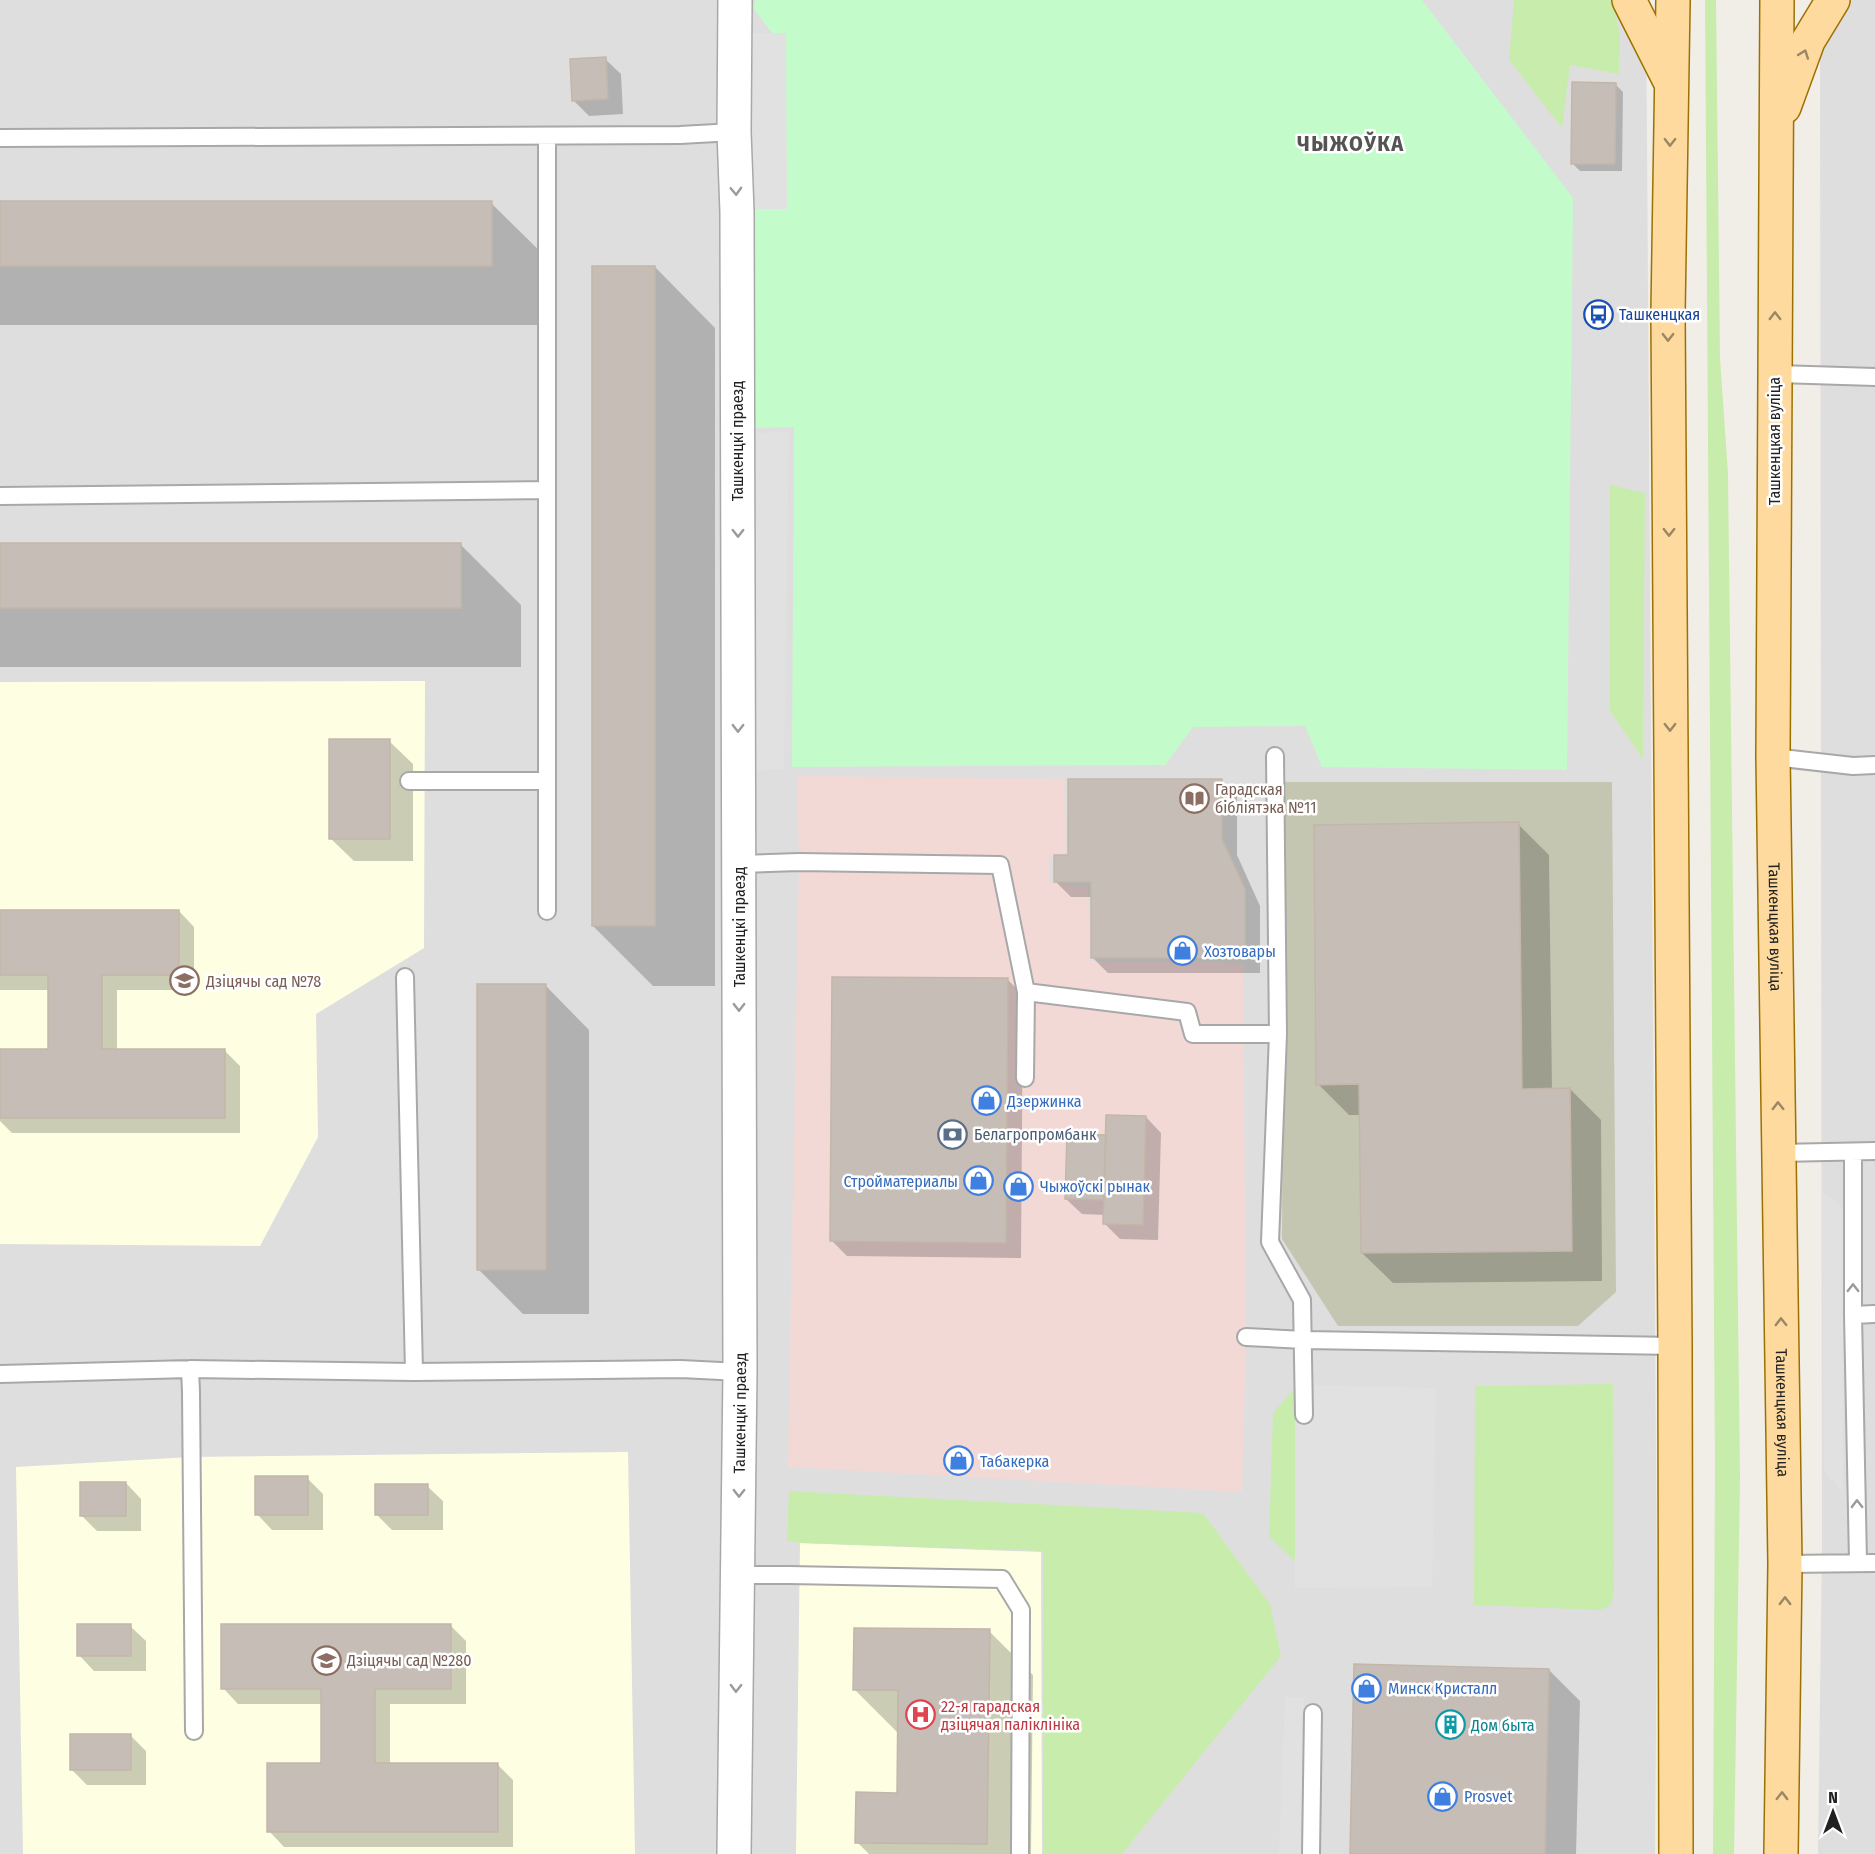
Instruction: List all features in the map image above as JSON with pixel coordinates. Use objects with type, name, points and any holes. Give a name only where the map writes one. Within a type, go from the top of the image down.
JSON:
[{"type":"main road","points":[[1629,0],[1671,83]]},
{"type":"main road","points":[[1673,0],[1668,325],[1676,1854]]},
{"type":"main road","name":"Ташкенцкая вуліца","points":[[1777,0],[1773,758],[1785,1564],[1781,1854]]},
{"type":"main road","points":[[1776,129],[1808,41],[1833,0]]},
{"type":"street","name":"Ташкенцкі праезд","points":[[734,1854],[740,1372],[735,0]]},
{"type":"lane","points":[[0,138],[680,135],[734,132]]},
{"type":"lane","points":[[547,136],[547,911]]},
{"type":"lane","points":[[1775,374],[1875,377]]},
{"type":"lane","points":[[0,496],[547,490]]},
{"type":"lane","points":[[1275,756],[1278,1034],[1270,1242],[1302,1300],[1304,1415]]},
{"type":"lane","points":[[1773,758],[1853,766],[1875,765]]},
{"type":"lane","points":[[409,781],[547,781]]},
{"type":"lane","points":[[738,864],[799,862],[1000,865],[1026,992],[1025,1078]]},
{"type":"lane","points":[[405,977],[414,1372]]},
{"type":"lane","points":[[1026,992],[1186,1012],[1193,1034],[1278,1034]]},
{"type":"lane","points":[[1779,1153],[1875,1151]]},
{"type":"lane","points":[[1853,1152],[1853,1315],[1858,1562]]},
{"type":"lane","points":[[1853,1315],[1874,1314]]},
{"type":"lane","points":[[1246,1337],[1675,1346]]},
{"type":"lane","points":[[0,1374],[190,1369],[414,1372],[681,1369],[740,1372]]},
{"type":"lane","points":[[190,1369],[194,1731]]},
{"type":"lane","points":[[1785,1564],[1875,1563]]},
{"type":"lane","points":[[738,1575],[1002,1579],[1022,1610],[1020,1854]]},
{"type":"lane","points":[[1311,1854],[1312,1713]]},
{"type":"shaded area","points":[[0,0],[1646,0],[1657,1604],[1655,1854],[0,1854]]},
{"type":"shaded area","points":[[1820,0],[1875,0],[1875,1854],[1818,1854],[1822,1545]]},
{"type":"shaded area","points":[[748,33],[786,33],[787,209],[748,209]]},
{"type":"shaded area","points":[[789,432],[784,769],[752,771],[752,433]]},
{"type":"shaded area","name":"Дзіцячы сад №78","points":[[425,681],[424,948],[316,1014],[318,1137],[260,1246],[0,1244],[0,682]]},
{"type":"shaded area","name":"Чыжоўскі рынак","points":[[797,776],[1064,779],[1066,853],[1049,856],[1050,883],[1088,887],[1090,961],[1243,963],[1246,1337],[1242,1492],[788,1467],[799,862]]},
{"type":"shaded area","points":[[1284,782],[1612,782],[1616,1292],[1578,1326],[1338,1326],[1282,1239]]},
{"type":"shaded area","points":[[1822,1191],[1843,1208],[1843,1493],[1824,1471]]},
{"type":"shaded area","points":[[1311,1385],[1436,1388],[1432,1587],[1295,1588],[1295,1388]]},
{"type":"shaded area","name":"Дзіцячы сад №280","points":[[628,1452],[635,1854],[23,1854],[16,1467],[191,1457]]},
{"type":"shaded area","name":"22-я гарадская дзіцячая паліклініка","points":[[800,1543],[1041,1552],[1042,1854],[796,1854]]},
{"type":"shaded area","points":[[1285,1697],[1304,1697],[1304,1854],[1279,1854]]},
{"type":"green space","points":[[755,0],[1422,0],[1573,198],[1567,770],[1322,767],[1305,726],[1193,727],[1165,765],[792,767],[794,427],[752,428],[748,209],[786,209],[786,33],[772,33],[754,9]]},
{"type":"green space","points":[[1514,0],[1613,0],[1620,35],[1619,74],[1570,65],[1562,128],[1509,60]]},
{"type":"green space","points":[[1705,0],[1716,0],[1720,358],[1728,474],[1740,1478],[1734,1854],[1713,1854],[1715,1467]]},
{"type":"green space","points":[[1610,485],[1645,493],[1643,759],[1610,711]]},
{"type":"green space","points":[[1613,1384],[1614,1591],[1611,1605],[1600,1610],[1474,1605],[1475,1386]]},
{"type":"green space","points":[[1295,1388],[1295,1561],[1269,1537],[1273,1413]]},
{"type":"green space","points":[[789,1491],[1203,1513],[1270,1604],[1281,1656],[1122,1854],[1043,1854],[1043,1551],[787,1541]]},
{"type":"building","points":[[606,57],[608,99],[572,101],[570,59]]},
{"type":"building","points":[[1572,82],[1616,83],[1615,164],[1571,164]]},
{"type":"building","points":[[0,201],[492,201],[492,266],[0,266]]},
{"type":"building","points":[[592,266],[655,266],[655,926],[592,926]]},
{"type":"building","points":[[0,543],[461,543],[461,608],[0,608]]},
{"type":"building","points":[[329,739],[390,739],[390,839],[329,839]]},
{"type":"building","points":[[1068,779],[1222,779],[1222,839],[1245,889],[1245,958],[1091,958],[1091,882],[1054,882],[1054,855],[1068,855]]},
{"type":"building","points":[[1519,822],[1522,1089],[1570,1088],[1572,1251],[1361,1253],[1359,1084],[1316,1085],[1314,825]]},
{"type":"building","points":[[0,910],[179,910],[179,975],[102,975],[102,1049],[225,1049],[225,1118],[0,1118],[0,1049],[48,1049],[48,975],[0,975]]},
{"type":"building","points":[[832,977],[1008,978],[1006,1243],[830,1241]]},
{"type":"building","points":[[477,984],[546,984],[546,1270],[477,1270]]},
{"type":"building","points":[[1106,1115],[1146,1116],[1143,1225],[1103,1224]]},
{"type":"building","points":[[1067,1134],[1106,1135],[1104,1200],[1065,1199]]},
{"type":"building","points":[[255,1476],[308,1476],[308,1515],[255,1515]]},
{"type":"building","points":[[80,1482],[126,1482],[126,1516],[80,1516]]},
{"type":"building","points":[[375,1484],[428,1484],[428,1515],[375,1515]]},
{"type":"building","points":[[77,1624],[131,1624],[131,1656],[77,1656]]},
{"type":"building","points":[[221,1624],[451,1624],[451,1689],[375,1689],[375,1763],[498,1763],[498,1832],[267,1832],[267,1763],[321,1763],[321,1689],[221,1689]]},
{"type":"building","points":[[854,1628],[990,1629],[987,1844],[855,1843],[856,1792],[897,1793],[898,1690],[853,1690]]},
{"type":"building","name":"Дом быта","points":[[1354,1664],[1549,1669],[1545,1854],[1350,1854]]},
{"type":"building","points":[[70,1734],[131,1734],[131,1770],[70,1770]]},
{"type":"place","name":"Ташкенцкая","points":[[1598,314]]},
{"type":"place","name":"Гарадская бібліятэка №11","points":[[1194,798]]},
{"type":"place","name":"Хозтовары","points":[[1183,951]]},
{"type":"place","name":"Дзіцячы сад №78","points":[[185,981]]},
{"type":"place","name":"Дзержинка","points":[[986,1101]]},
{"type":"place","name":"Белагропромбанк","points":[[953,1134]]},
{"type":"place","name":"Стройматериалы","points":[[979,1181]]},
{"type":"place","name":"Чыжоўскі рынак","points":[[1019,1186]]},
{"type":"place","name":"Табакерка","points":[[959,1461]]},
{"type":"place","name":"Дзіцячы сад №280","points":[[326,1660]]},
{"type":"place","name":"Минск Кристалл","points":[[1367,1688]]},
{"type":"place","name":"22-я гарадская дзіцячая паліклініка","points":[[920,1715]]},
{"type":"place","name":"Дом быта","points":[[1450,1725]]},
{"type":"place","name":"Prosvet","points":[[1443,1796]]},
{"type":"district","name":"ЧЫЖОЎКА","points":[[1351,143]]}]
